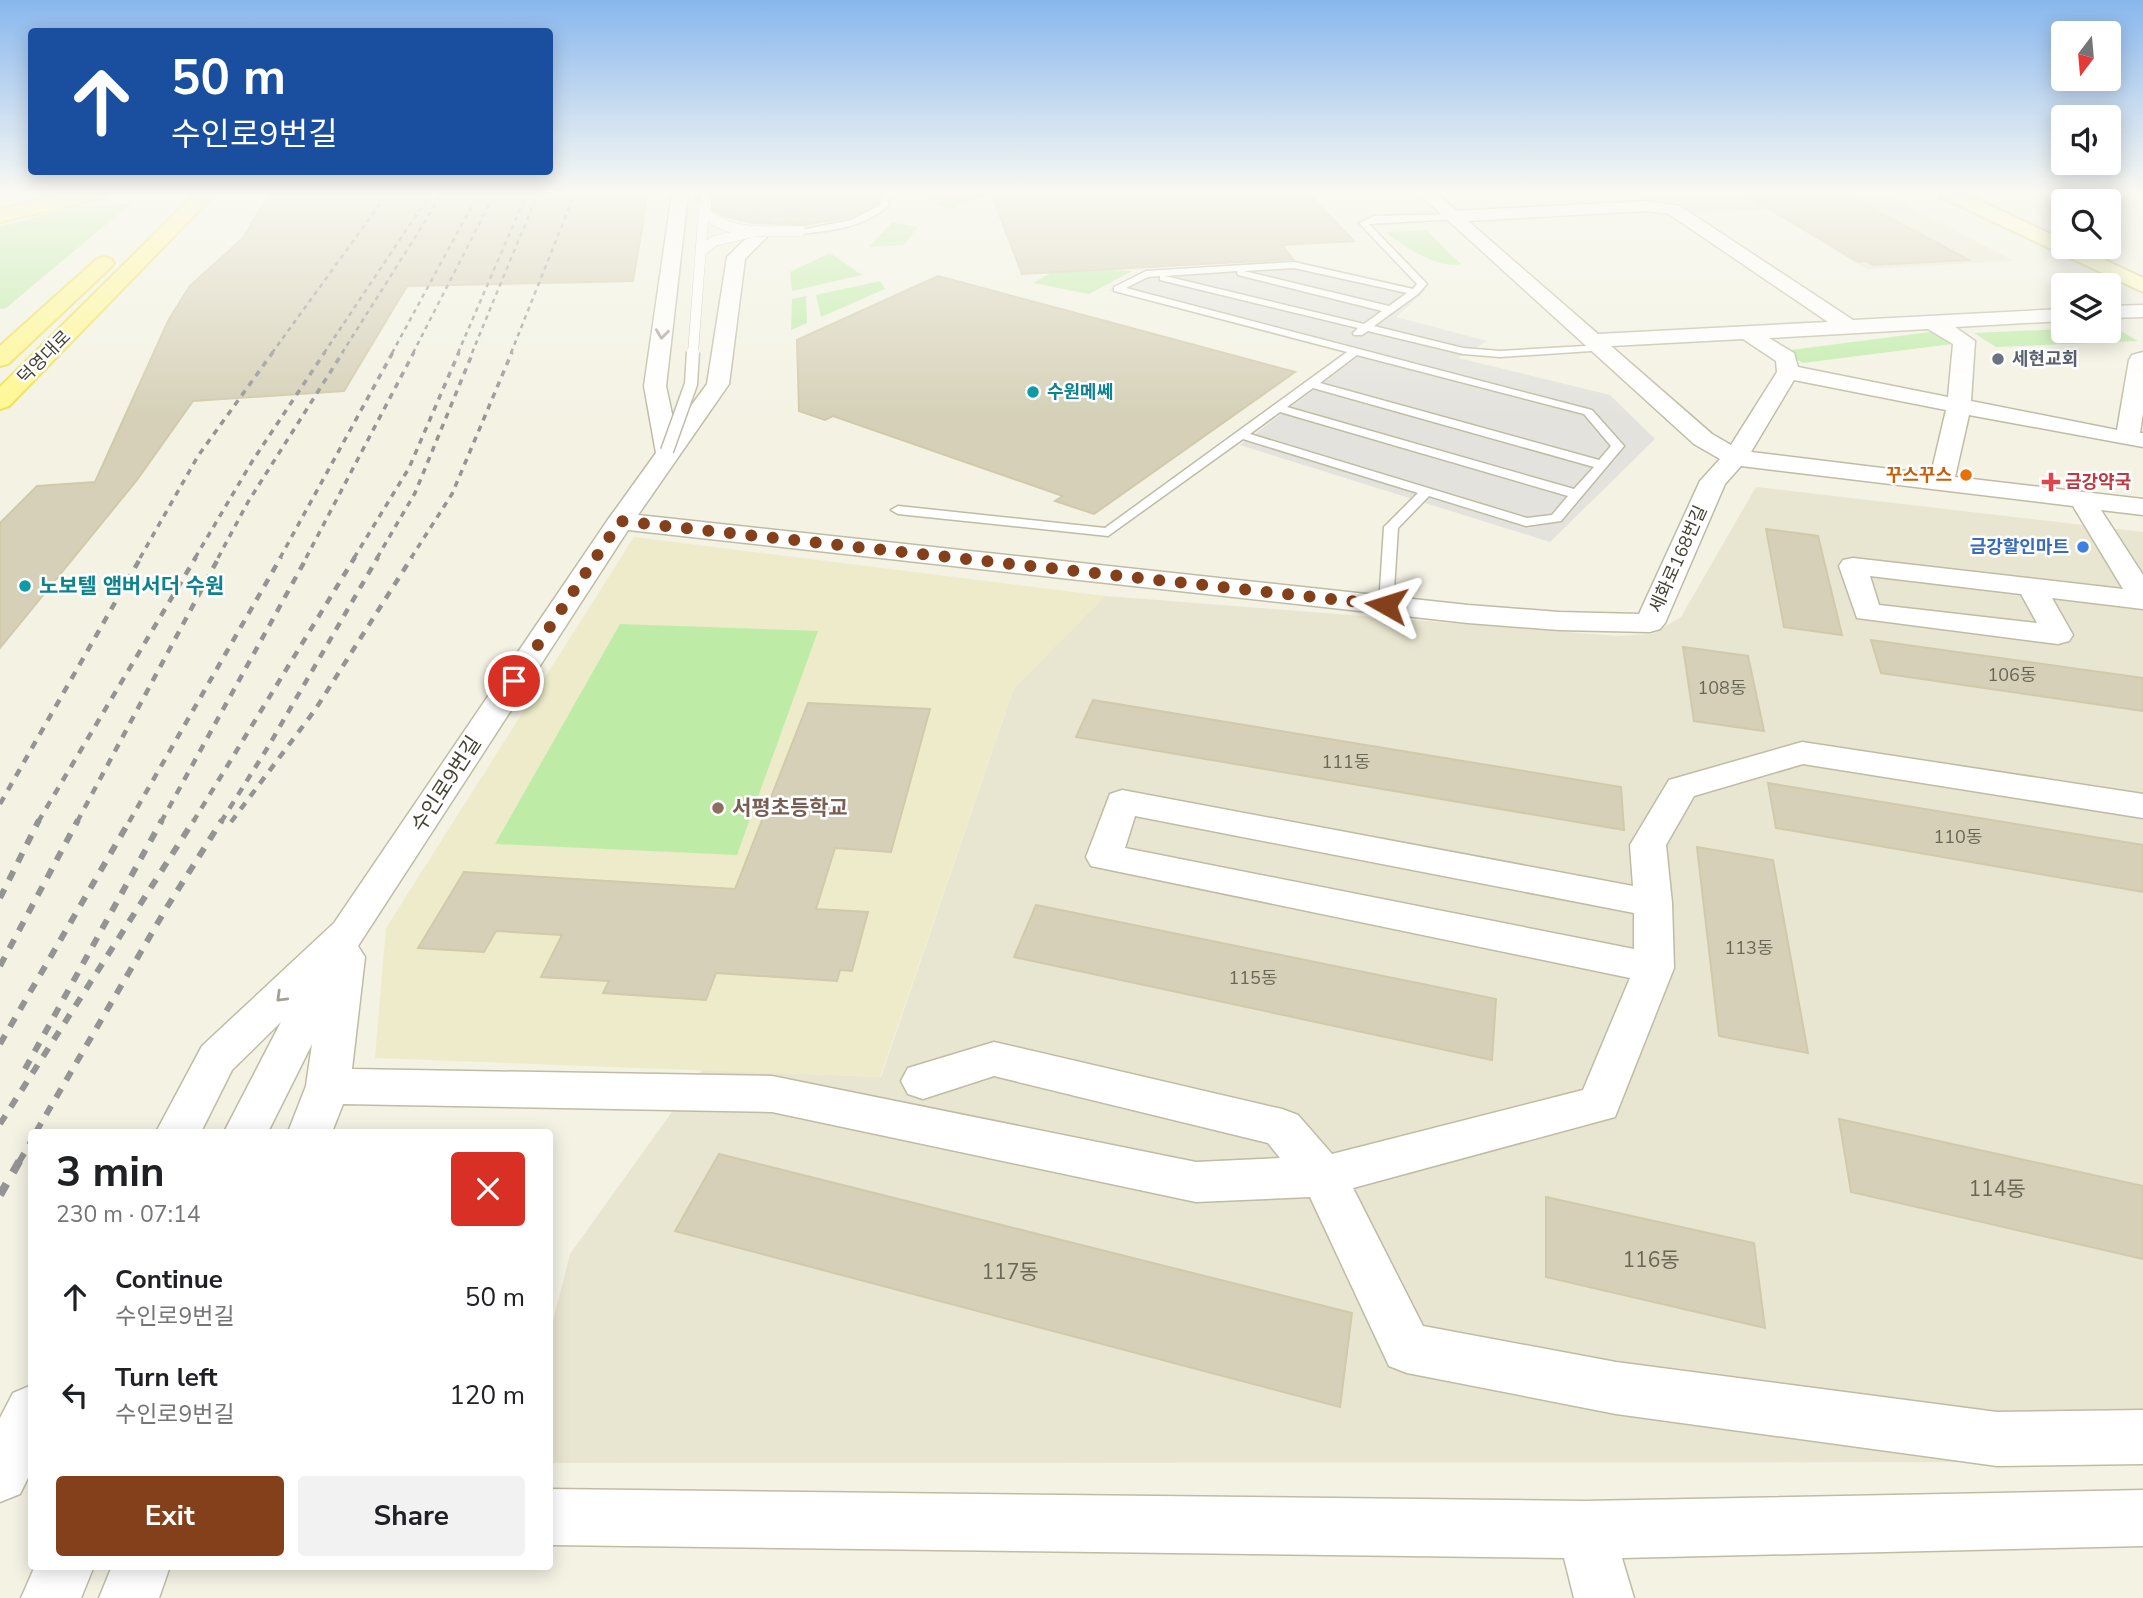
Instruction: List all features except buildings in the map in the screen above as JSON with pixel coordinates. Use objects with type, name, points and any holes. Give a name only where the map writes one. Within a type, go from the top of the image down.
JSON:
[{"type":"main road","name":"덕영대로","points":[[0,359],[99,268]]},
{"type":"main road","name":"덕영대로","points":[[0,401],[133,268]]},
{"type":"main road","points":[[2088,268],[2143,305]]},
{"type":"main road","points":[[2104,268],[2143,286]]},
{"type":"main road","points":[[2115,268],[2143,278]]},
{"type":"main road","points":[[0,326],[77,324]]},
{"type":"street","points":[[667,451],[655,386],[670,268]]},
{"type":"street","points":[[655,386],[666,391],[694,392],[718,384],[735,268]]},
{"type":"street","points":[[1510,268],[1703,439],[1735,458],[2143,507]]},
{"type":"street","points":[[1760,268],[1848,326]]},
{"type":"street","points":[[2121,312],[2143,311]]},
{"type":"street","points":[[1598,345],[1746,332],[2051,316]]},
{"type":"street","points":[[1930,321],[1964,341],[1959,406],[1941,484]]},
{"type":"street","points":[[1735,458],[1788,372],[1786,358],[1746,332]]},
{"type":"street","points":[[1788,372],[2135,440],[2140,359],[2143,359]]},
{"type":"street","name":"수인로9번길","points":[[180,1129],[217,1058],[348,933],[667,451],[718,384]]},
{"type":"street","name":"세화로168번길","points":[[620,521],[1152,582],[1559,621],[1650,623],[1713,481],[1735,458]]},
{"type":"street","points":[[2082,500],[2143,599]]},
{"type":"street","points":[[2033,589],[2058,635],[1867,612],[1853,566],[2033,589],[2143,599]]},
{"type":"street","points":[[328,1086],[772,1094],[1196,1182],[1323,1177],[1599,1104],[1654,968],[1653,903],[1648,845],[1681,788],[1802,754],[2143,806]]},
{"type":"street","points":[[1653,903],[1122,802],[1104,858],[1654,968]]},
{"type":"street","points":[[248,1129],[348,933]]},
{"type":"street","name":"수인로9번길","points":[[311,1129],[328,1086],[348,933]]},
{"type":"street","points":[[923,1081],[994,1059],[1282,1128],[1323,1177],[1407,1348],[1616,1388],[1997,1439],[2143,1437]]},
{"type":"street","points":[[0,1474],[28,1420]]},
{"type":"street","points":[[553,1517],[1585,1530],[2143,1518]]},
{"type":"street","points":[[1585,1530],[1604,1598]]},
{"type":"street","points":[[51,1598],[63,1570]]},
{"type":"street","points":[[129,1598],[140,1570]]},
{"type":"lane","points":[[667,451],[691,384],[700,268]]},
{"type":"lane","points":[[1241,435],[1526,522],[1556,519],[1618,446],[1588,412],[1117,289],[1146,274],[1248,268]]},
{"type":"lane","points":[[1306,268],[1415,292]]},
{"type":"lane","points":[[1340,347],[1422,284],[1406,268]]},
{"type":"lane","points":[[1223,269],[1391,310]]},
{"type":"lane","points":[[1146,274],[1475,352],[1500,354],[1598,345]]},
{"type":"lane","points":[[898,510],[1108,532],[1356,351]]},
{"type":"lane","points":[[1311,384],[1602,465]]},
{"type":"lane","points":[[1278,408],[1577,494]]},
{"type":"lane","points":[[1386,605],[1391,527],[1426,492]]},
{"type":"shaded area","points":[[1327,268],[1426,290],[1396,317],[1487,341],[1458,358],[1610,395],[1655,439],[1550,542],[1240,445],[1359,356],[1108,290],[1155,270]]},
{"type":"shaded area","points":[[1756,487],[2143,532],[2143,1462],[553,1463],[553,1321],[570,1254],[702,1070],[881,1077],[1014,688],[1105,596],[1618,636],[1653,634],[1681,617]]},
{"type":"shaded area","name":"서평초등학교","points":[[634,537],[1105,596],[1014,688],[880,1077],[375,1058],[386,928]]},
{"type":"green space","points":[[0,268],[55,268],[6,308],[0,309]]},
{"type":"green space","points":[[799,268],[851,268],[862,275],[792,291],[790,272]]},
{"type":"green space","points":[[1059,268],[1132,271],[1089,294],[1033,283]]},
{"type":"green space","points":[[880,281],[885,289],[821,317],[816,295]]},
{"type":"green space","points":[[806,296],[807,323],[791,330],[792,299]]},
{"type":"green space","points":[[2051,330],[2051,343],[2091,343],[1996,347],[1974,333]]},
{"type":"green space","points":[[2121,331],[2138,341],[2121,342]]},
{"type":"green space","points":[[1930,332],[1952,344],[1803,363],[1783,351]]},
{"type":"green space","points":[[620,624],[818,631],[737,855],[495,844]]},
{"type":"railway","points":[[272,353],[334,268]]},
{"type":"railway","points":[[324,353],[381,268]]},
{"type":"railway","points":[[342,353],[396,268]]},
{"type":"railway","points":[[392,353],[438,268]]},
{"type":"railway","points":[[413,353],[457,268]]},
{"type":"railway","points":[[458,353],[495,268]]},
{"type":"railway","points":[[472,353],[507,268]]},
{"type":"railway","points":[[511,353],[545,268]]},
{"type":"railway","points":[[140,558],[198,456],[273,352]]},
{"type":"railway","points":[[195,558],[253,460],[325,352]]},
{"type":"railway","points":[[218,558],[248,502],[343,352]]},
{"type":"railway","points":[[280,558],[393,352]]},
{"type":"railway","points":[[306,558],[414,352]]},
{"type":"railway","points":[[354,558],[409,468],[459,352]]},
{"type":"railway","points":[[377,558],[415,493],[473,352]]},
{"type":"railway","points":[[411,558],[452,494],[512,352]]},
{"type":"railway","points":[[0,804],[141,557]]},
{"type":"railway","points":[[38,822],[196,557]]},
{"type":"railway","points":[[77,822],[219,557]]},
{"type":"railway","points":[[129,822],[281,557]]},
{"type":"railway","points":[[161,822],[307,557]]},
{"type":"railway","points":[[193,822],[355,557]]},
{"type":"railway","points":[[221,822],[268,747],[378,557]]},
{"type":"railway","points":[[231,822],[315,710],[412,557]]},
{"type":"railway","points":[[0,966],[78,820]]},
{"type":"railway","points":[[0,1044],[130,820]]},
{"type":"railway","points":[[25,1069],[162,820]]},
{"type":"railway","points":[[0,1124],[194,820]]},
{"type":"railway","points":[[38,1129],[167,907],[222,820]]},
{"type":"railway","points":[[0,898],[38,822]]},
{"type":"railway","points":[[19,1162],[28,1147]]},
{"type":"railway","points":[[0,1195],[20,1160]]},
{"type":"place","name":"세현교회","points":[[1998,359]]},
{"type":"place","name":"수원메쎄","points":[[1033,392]]},
{"type":"place","name":"꾸스꾸스","points":[[1966,475]]},
{"type":"place","name":"금강약국","points":[[2051,482]]},
{"type":"place","name":"금강할인마트","points":[[2083,547]]},
{"type":"place","name":"노보텔 앰버서더 수원","points":[[25,586]]},
{"type":"place","name":"서평초등학교","points":[[718,808]]},
{"type":"route","points":[[514,681],[620,521],[1152,582],[1386,605]]}]
